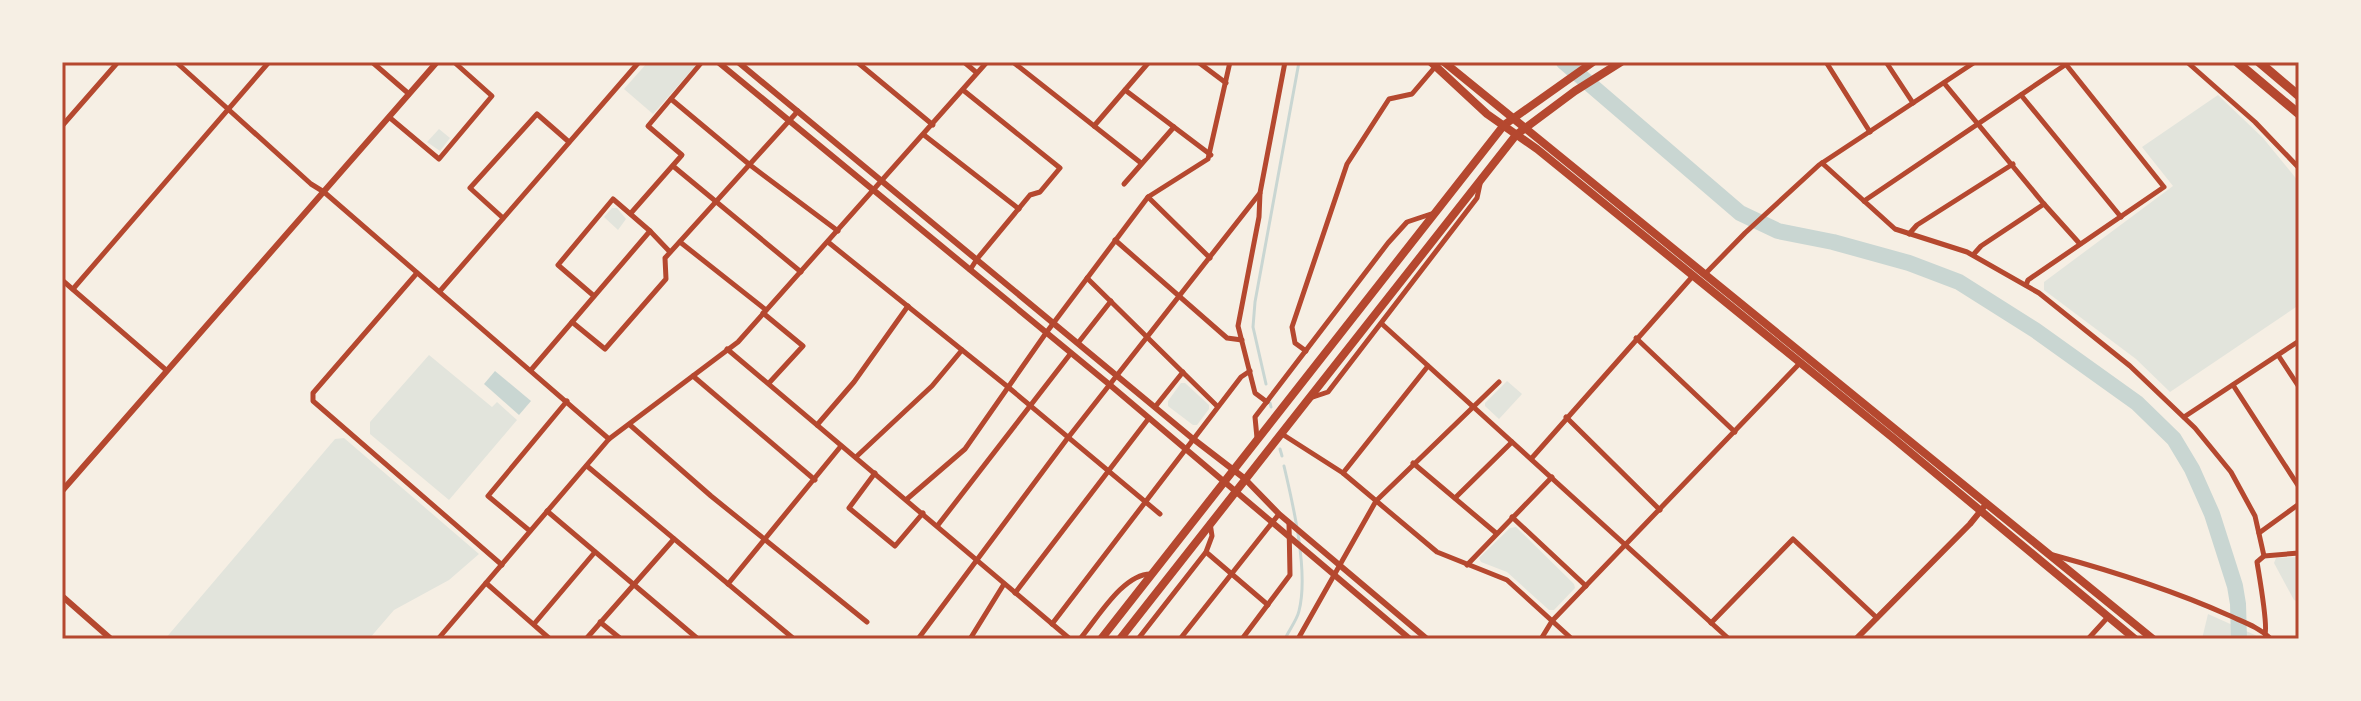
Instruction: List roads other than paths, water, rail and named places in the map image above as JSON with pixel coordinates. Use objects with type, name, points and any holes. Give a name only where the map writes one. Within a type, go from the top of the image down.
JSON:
[{"type":"highway","points":[[2237,62],[2299,114]]},
{"type":"highway","points":[[2259,62],[2299,96]]},
{"type":"main road","points":[[1120,639],[1516,135],[1575,91],[1621,62]]},
{"type":"main road","points":[[1437,63],[1527,128],[1599,190],[1807,356],[2135,639]]},
{"type":"main road","points":[[1437,63],[1487,114],[2153,639]]},
{"type":"main road","points":[[1101,639],[1504,125],[1591,63]]},
{"type":"street","points":[[62,126],[118,62]]},
{"type":"street","points":[[176,62],[311,184],[440,291],[609,439]]},
{"type":"street","points":[[73,289],[269,62]]},
{"type":"street","points":[[372,62],[409,94]]},
{"type":"street","points":[[62,491],[437,62]]},
{"type":"street","points":[[389,117],[439,159],[492,96],[454,62]]},
{"type":"street","points":[[440,291],[639,62]]},
{"type":"street","points":[[631,213],[682,155],[648,126],[702,62]]},
{"type":"street","points":[[718,62],[1224,480],[1410,639]]},
{"type":"street","points":[[738,62],[1192,438],[1233,468],[1290,524],[1427,639]]},
{"type":"street","points":[[857,62],[933,125]]},
{"type":"street","points":[[964,62],[977,73]]},
{"type":"street","points":[[438,639],[609,439],[738,342],[987,62]]},
{"type":"street","points":[[1013,62],[1141,163]]},
{"type":"street","points":[[1094,126],[1149,62]]},
{"type":"street","points":[[1198,62],[1226,83]]},
{"type":"street","points":[[907,499],[965,449],[1053,323],[1148,197],[1211,155],[1230,62]]},
{"type":"street","points":[[1267,402],[1255,393],[1238,326],[1285,62]]},
{"type":"street","points":[[1826,62],[1870,132]]},
{"type":"street","points":[[1886,62],[1913,103]]},
{"type":"street","points":[[1705,274],[1822,163],[1975,62]]},
{"type":"street","points":[[2187,62],[2255,122],[2299,168]]},
{"type":"street","points":[[1306,351],[1295,343],[1292,327],[1347,164],[1389,99],[1412,94],[1437,63]]},
{"type":"street","points":[[1591,63],[1600,76]]},
{"type":"street","points":[[1864,201],[2064,63],[2164,187],[2028,280],[2026,285]]},
{"type":"street","points":[[1944,83],[2080,244]]},
{"type":"street","points":[[963,90],[1060,168],[1040,192],[1030,195],[970,270]]},
{"type":"street","points":[[1125,90],[1211,155]]},
{"type":"street","points":[[2021,95],[2121,217]]},
{"type":"street","points":[[671,99],[750,165],[838,231]]},
{"type":"street","points":[[572,322],[605,349],[666,279],[665,258],[798,111]]},
{"type":"street","points":[[503,218],[470,188],[537,114],[569,142]]},
{"type":"street","points":[[1124,184],[1174,127]]},
{"type":"street","points":[[924,135],[1019,209]]},
{"type":"street","points":[[1822,163],[1895,229],[1973,255],[2026,285],[2130,366],[2184,417],[2231,472],[2255,516],[2264,556]]},
{"type":"street","points":[[1909,234],[1917,225],[2013,164]]},
{"type":"street","points":[[673,166],[801,272]]},
{"type":"street","points":[[1307,399],[1328,392],[1477,198],[1480,183]]},
{"type":"street","points":[[921,638],[975,560],[1067,439],[1260,193]]},
{"type":"street","points":[[1148,197],[1210,258]]},
{"type":"street","points":[[594,296],[558,265],[613,199],[670,252]]},
{"type":"street","points":[[1973,255],[1981,246],[2044,204]]},
{"type":"street","points":[[1257,438],[1255,417],[1407,222],[1436,213]]},
{"type":"street","points":[[531,370],[650,231]]},
{"type":"street","points":[[1115,240],[1227,338],[1242,340]]},
{"type":"street","points":[[680,242],[803,346],[769,383]]},
{"type":"street","points":[[828,242],[1160,514]]},
{"type":"street","points":[[417,273],[313,393],[313,401],[502,565]]},
{"type":"street","points":[[1531,459],[1692,277]]},
{"type":"street","points":[[1087,278],[1217,406]]},
{"type":"street","points":[[62,280],[166,370]]},
{"type":"street","points":[[1078,343],[1111,301]]},
{"type":"street","points":[[817,425],[854,382],[908,306]]},
{"type":"street","points":[[1382,324],[1729,639]]},
{"type":"street","points":[[1636,338],[1735,432]]},
{"type":"street","points":[[2184,417],[2299,341]]},
{"type":"street","points":[[727,349],[1070,639]]},
{"type":"street","points":[[856,457],[932,386],[962,350]]},
{"type":"street","points":[[938,525],[1071,353]]},
{"type":"street","points":[[2278,355],[2299,387]]},
{"type":"street","points":[[1541,639],[1552,621],[1807,356]]},
{"type":"street","points":[[1343,473],[1428,366]]},
{"type":"street","points":[[1052,624],[1217,406],[1241,377],[1250,371]]},
{"type":"street","points":[[1155,407],[1183,372]]},
{"type":"street","points":[[693,376],[815,480]]},
{"type":"street","points":[[1301,638],[1376,501],[1499,382]]},
{"type":"street","points":[[2233,385],[2299,487]]},
{"type":"street","points":[[530,531],[488,496],[567,401]]},
{"type":"street","points":[[1566,417],[1660,510]]},
{"type":"street","points":[[1015,593],[1149,418]]},
{"type":"street","points":[[630,425],[867,622]]},
{"type":"street","points":[[1280,433],[1343,473],[1437,552],[1502,577],[1572,639]]},
{"type":"street","points":[[1455,498],[1512,442]]},
{"type":"street","points":[[728,584],[841,446]]},
{"type":"street","points":[[1413,463],[1496,533]]},
{"type":"street","points":[[587,466],[790,638]]},
{"type":"street","points":[[875,473],[849,508],[895,546],[923,513]]},
{"type":"street","points":[[1467,565],[1552,477]]},
{"type":"street","points":[[2259,533],[2299,504]]},
{"type":"street","points":[[1856,639],[1984,507]]},
{"type":"street","points":[[547,511],[698,639]]},
{"type":"street","points":[[1180,639],[1279,514]]},
{"type":"street","points":[[1512,517],[1586,586]]},
{"type":"street","points":[[1138,639],[1206,552],[1212,536],[1210,522]]},
{"type":"street","points":[[1242,639],[1290,575],[1293,538],[1290,524]]},
{"type":"street","points":[[586,639],[674,539]]},
{"type":"street","points":[[1711,623],[1793,539],[1877,618]]},
{"type":"street","points":[[534,624],[595,552]]},
{"type":"street","points":[[1206,552],[1268,605]]},
{"type":"street","points":[[2047,553],[2083,562],[2204,605],[2258,629],[2271,639]]},
{"type":"street","points":[[2265,634],[2267,626],[2257,562],[2264,556],[2299,553]]},
{"type":"street","points":[[1080,639],[1128,581],[1141,573],[1152,574]]},
{"type":"street","points":[[486,583],[550,639]]},
{"type":"street","points":[[970,639],[1004,584]]},
{"type":"street","points":[[62,596],[111,639]]},
{"type":"street","points":[[2088,639],[2108,617]]},
{"type":"street","points":[[600,622],[621,639]]},
{"type":"waterway","points":[[1266,384],[1253,327],[1255,302],[1299,62]]},
{"type":"waterway","points":[[1564,62],[1740,213],[1778,231],[1909,263],[1959,282],[2035,330],[2137,403],[2174,439],[2192,469],[2212,514],[2235,586],[2239,639]]},
{"type":"waterway","points":[[1270,403],[1271,407]]},
{"type":"waterway","points":[[1280,449],[1282,456]]},
{"type":"waterway","points":[[1284,466],[1299,538],[1302,577],[1299,611],[1285,639]]}]
